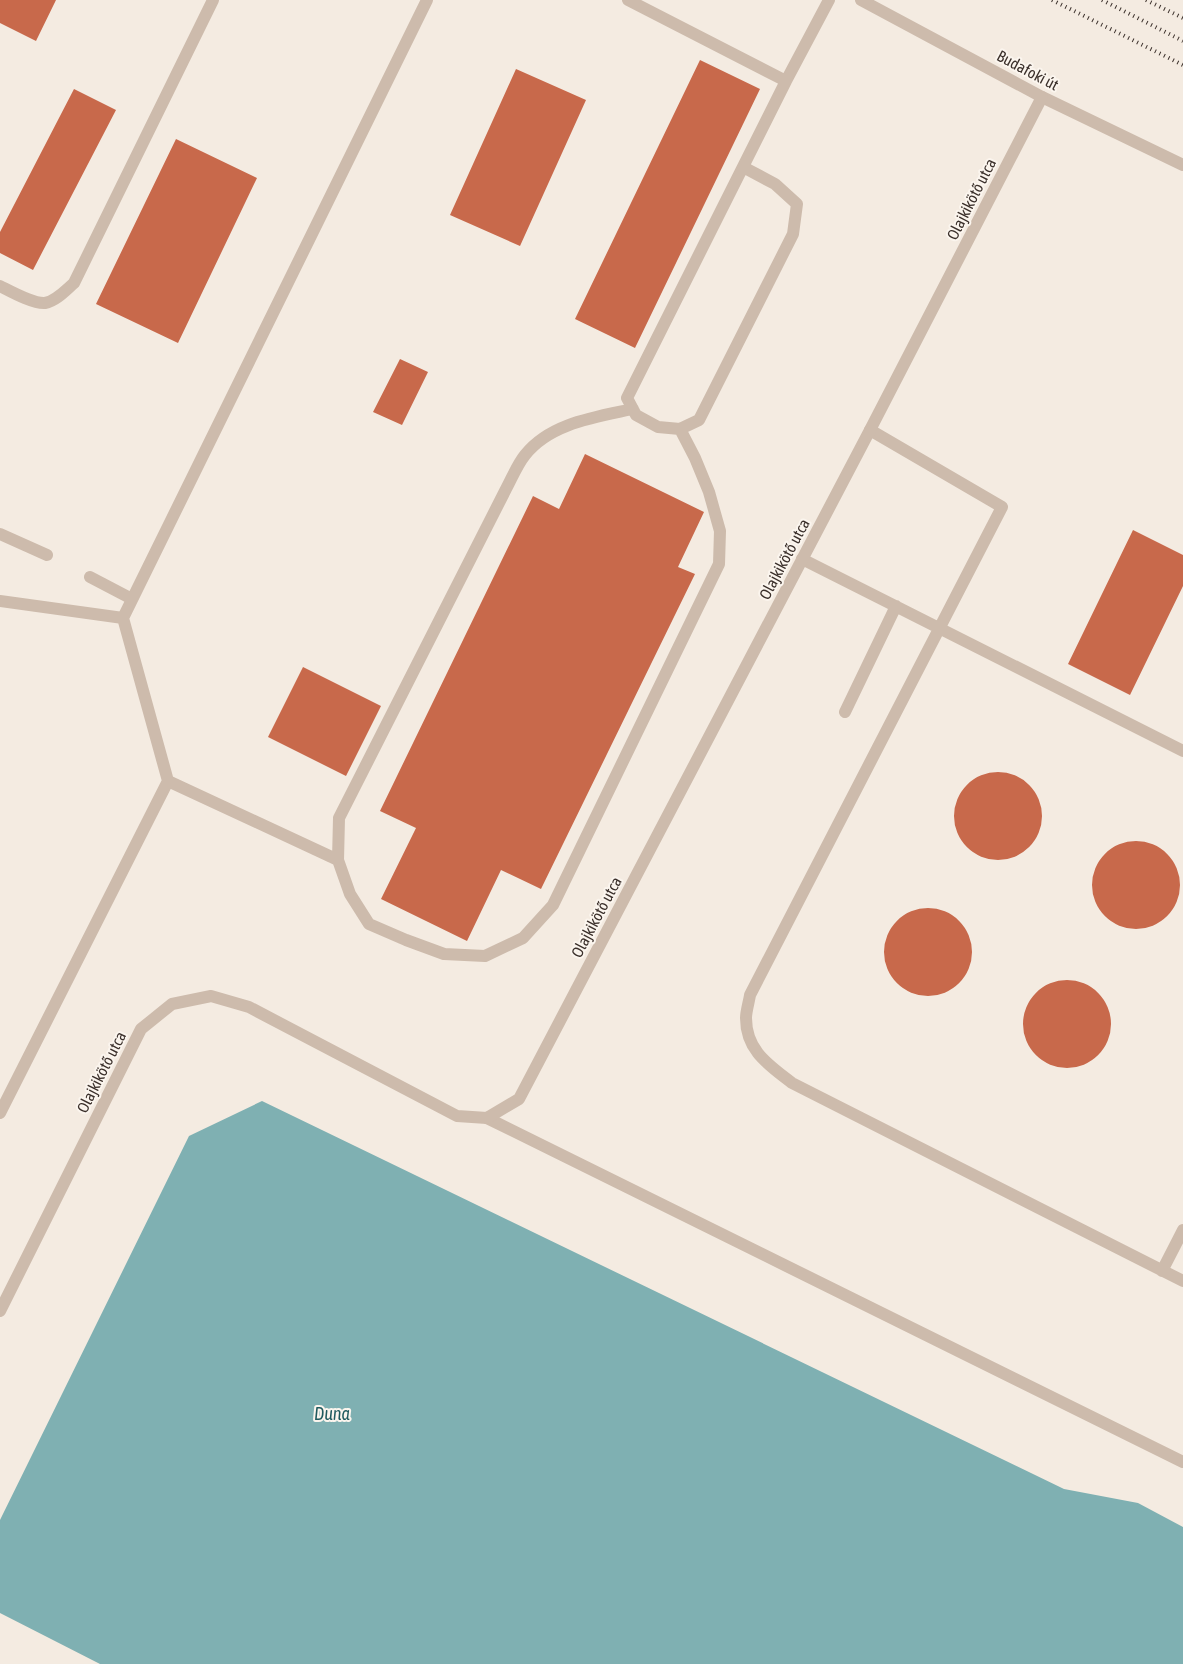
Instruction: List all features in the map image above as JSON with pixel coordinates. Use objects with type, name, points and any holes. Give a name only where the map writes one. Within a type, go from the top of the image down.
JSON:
[{"type":"street","points":[[0,286],[22,297],[44,303],[60,295],[74,283],[214,0]]},
{"type":"street","points":[[0,1113],[168,781],[123,618],[427,0]]},
{"type":"street","points":[[628,0],[786,81]]},
{"type":"street","points":[[743,167],[775,184],[797,204],[793,234],[699,420],[680,429],[658,428],[636,414],[627,398],[786,81],[829,0]]},
{"type":"street","name":"Budafoki út","points":[[861,0],[1042,96],[1183,165]]},
{"type":"street","name":"Olajkikötő utca","points":[[0,1311],[141,1029],[172,1004],[211,996],[249,1007],[457,1116],[487,1118],[519,1099],[870,430],[1042,96]]},
{"type":"street","points":[[633,409],[584,420],[549,434],[525,455],[501,498],[339,818],[338,860],[350,894],[369,924],[444,954],[485,956],[523,938],[553,905],[719,564],[720,531],[709,492],[680,429]]},
{"type":"street","points":[[870,430],[1002,507],[750,995],[746,1018],[750,1042],[763,1060],[792,1083],[1183,1281]]},
{"type":"street","points":[[0,534],[46,555]]},
{"type":"street","points":[[802,559],[1183,751]]},
{"type":"street","points":[[90,576],[132,599]]},
{"type":"street","points":[[0,601],[123,618]]},
{"type":"street","points":[[844,712],[896,606]]},
{"type":"street","points":[[168,781],[338,860]]},
{"type":"street","points":[[487,1118],[1183,1462]]},
{"type":"street","points":[[1162,1271],[1183,1230]]},
{"type":"water","name":"Duna","points":[[262,1101],[1064,1489],[1138,1503],[1183,1527],[1183,1664],[100,1664],[0,1613],[0,1520],[189,1136]]},
{"type":"building","points":[[0,0],[56,0],[36,41],[0,23]]},
{"type":"building","points":[[700,60],[760,89],[635,348],[575,319]]},
{"type":"building","points":[[516,69],[586,100],[520,246],[450,215]]},
{"type":"building","points":[[74,89],[116,110],[33,270],[0,253],[0,232]]},
{"type":"building","points":[[176,139],[257,178],[178,343],[96,304]]},
{"type":"building","points":[[400,359],[428,372],[402,425],[373,412]]},
{"type":"building","points":[[585,454],[704,512],[678,567],[695,574],[541,889],[501,870],[467,941],[381,899],[416,828],[380,811],[533,496],[559,509]]},
{"type":"building","points":[[1133,530],[1183,555],[1183,586],[1130,695],[1068,664]]},
{"type":"building","points":[[303,667],[381,706],[346,776],[268,737]]},
{"type":"building","points":[[998,772],[1015,775],[1023,779],[1035,791],[1039,799],[1042,816],[1039,833],[1035,841],[1023,853],[1015,857],[998,860],[981,857],[973,853],[961,841],[957,833],[954,816],[957,799],[961,791],[973,779],[981,775]]},
{"type":"building","points":[[1136,841],[1153,844],[1161,848],[1173,860],[1177,868],[1180,885],[1177,902],[1173,910],[1161,922],[1153,926],[1136,929],[1119,926],[1111,922],[1099,910],[1095,902],[1092,885],[1095,868],[1099,860],[1111,848],[1119,844]]},
{"type":"building","points":[[928,908],[945,911],[953,915],[965,927],[969,935],[972,952],[969,969],[965,977],[953,989],[945,993],[928,996],[911,993],[903,989],[891,977],[887,969],[884,952],[887,935],[891,927],[903,915],[911,911]]},
{"type":"building","points":[[1067,980],[1084,983],[1092,987],[1104,999],[1108,1007],[1111,1024],[1108,1041],[1104,1049],[1092,1061],[1084,1065],[1067,1068],[1050,1065],[1042,1061],[1030,1049],[1026,1041],[1023,1024],[1026,1007],[1030,999],[1042,987],[1050,983]]},
{"type":"railway","points":[[1052,0],[1183,65]]},
{"type":"railway","points":[[1102,0],[1183,41]]},
{"type":"railway","points":[[1146,0],[1183,18]]}]
